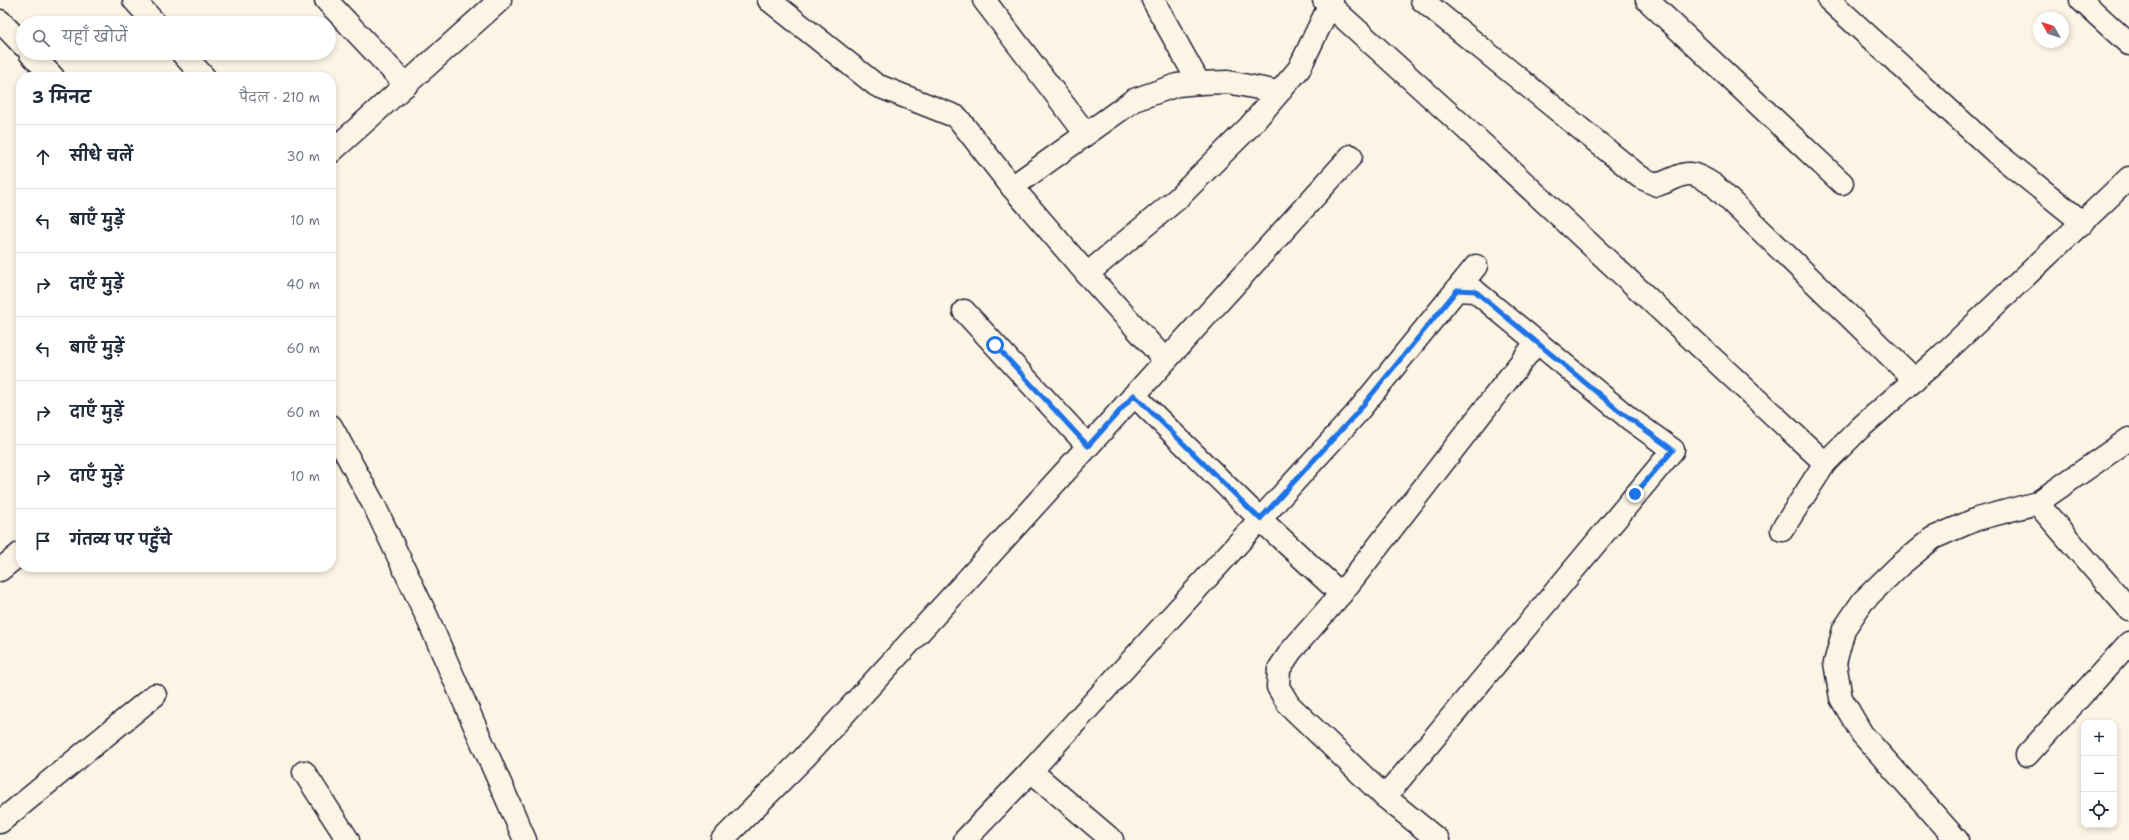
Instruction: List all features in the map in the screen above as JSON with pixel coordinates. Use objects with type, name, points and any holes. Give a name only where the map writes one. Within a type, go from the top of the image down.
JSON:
[{"type":"street","points":[[134,0],[149,16]]},
{"type":"street","points":[[326,0],[406,85]]},
{"type":"street","points":[[336,148],[500,0]]},
{"type":"street","points":[[770,0],[876,85],[957,117],[1012,187],[1087,274],[1165,360]]},
{"type":"street","points":[[984,0],[1086,134]]},
{"type":"street","points":[[1153,0],[1198,83]]},
{"type":"street","points":[[1422,0],[1640,177],[1657,185],[1684,173],[1697,174],[1714,184],[1915,380]]},
{"type":"street","points":[[1647,0],[1842,183]]},
{"type":"street","points":[[1829,0],[1995,152],[2083,223]]},
{"type":"street","points":[[2081,0],[2129,44]]},
{"type":"street","points":[[1087,274],[1177,199],[1250,126],[1298,68],[1329,2],[1825,463]]},
{"type":"street","points":[[0,21],[16,38]]},
{"type":"street","points":[[37,60],[48,72]]},
{"type":"street","points":[[188,60],[199,72]]},
{"type":"street","points":[[1012,187],[1134,100],[1177,84],[1228,82],[1278,92]]},
{"type":"street","points":[[722,840],[804,758],[1351,156]]},
{"type":"street","points":[[1782,530],[1825,463],[1860,428],[1915,380],[2129,178]]},
{"type":"street","points":[[965,840],[1031,771],[1355,415],[1476,266]]},
{"type":"street","points":[[1385,797],[1578,562],[1673,450],[1630,419],[1536,343],[1475,291],[1457,290]]},
{"type":"street","points":[[964,311],[1088,446]]},
{"type":"street","points":[[1438,840],[1385,797],[1289,705],[1278,687],[1278,669],[1291,651],[1341,594],[1536,343]]},
{"type":"street","points":[[1134,395],[1260,519],[1341,594]]},
{"type":"street","points":[[336,435],[374,505],[427,617],[525,840]]},
{"type":"street","points":[[1957,840],[1862,734],[1841,698],[1835,664],[1844,629],[1863,601],[1899,566],[1933,538],[1977,519],[2037,502],[2129,439]]},
{"type":"street","points":[[2037,502],[2129,608]]},
{"type":"street","points":[[0,570],[16,557]]},
{"type":"street","points":[[2027,755],[2129,643]]},
{"type":"street","points":[[0,822],[155,695]]},
{"type":"street","points":[[1031,771],[1112,840]]},
{"type":"street","points":[[304,772],[348,840]]},
{"type":"route","points":[[995,345],[1088,446],[1134,395],[1260,519],[1355,415],[1457,290],[1475,291],[1618,410],[1673,450],[1635,494]]}]
